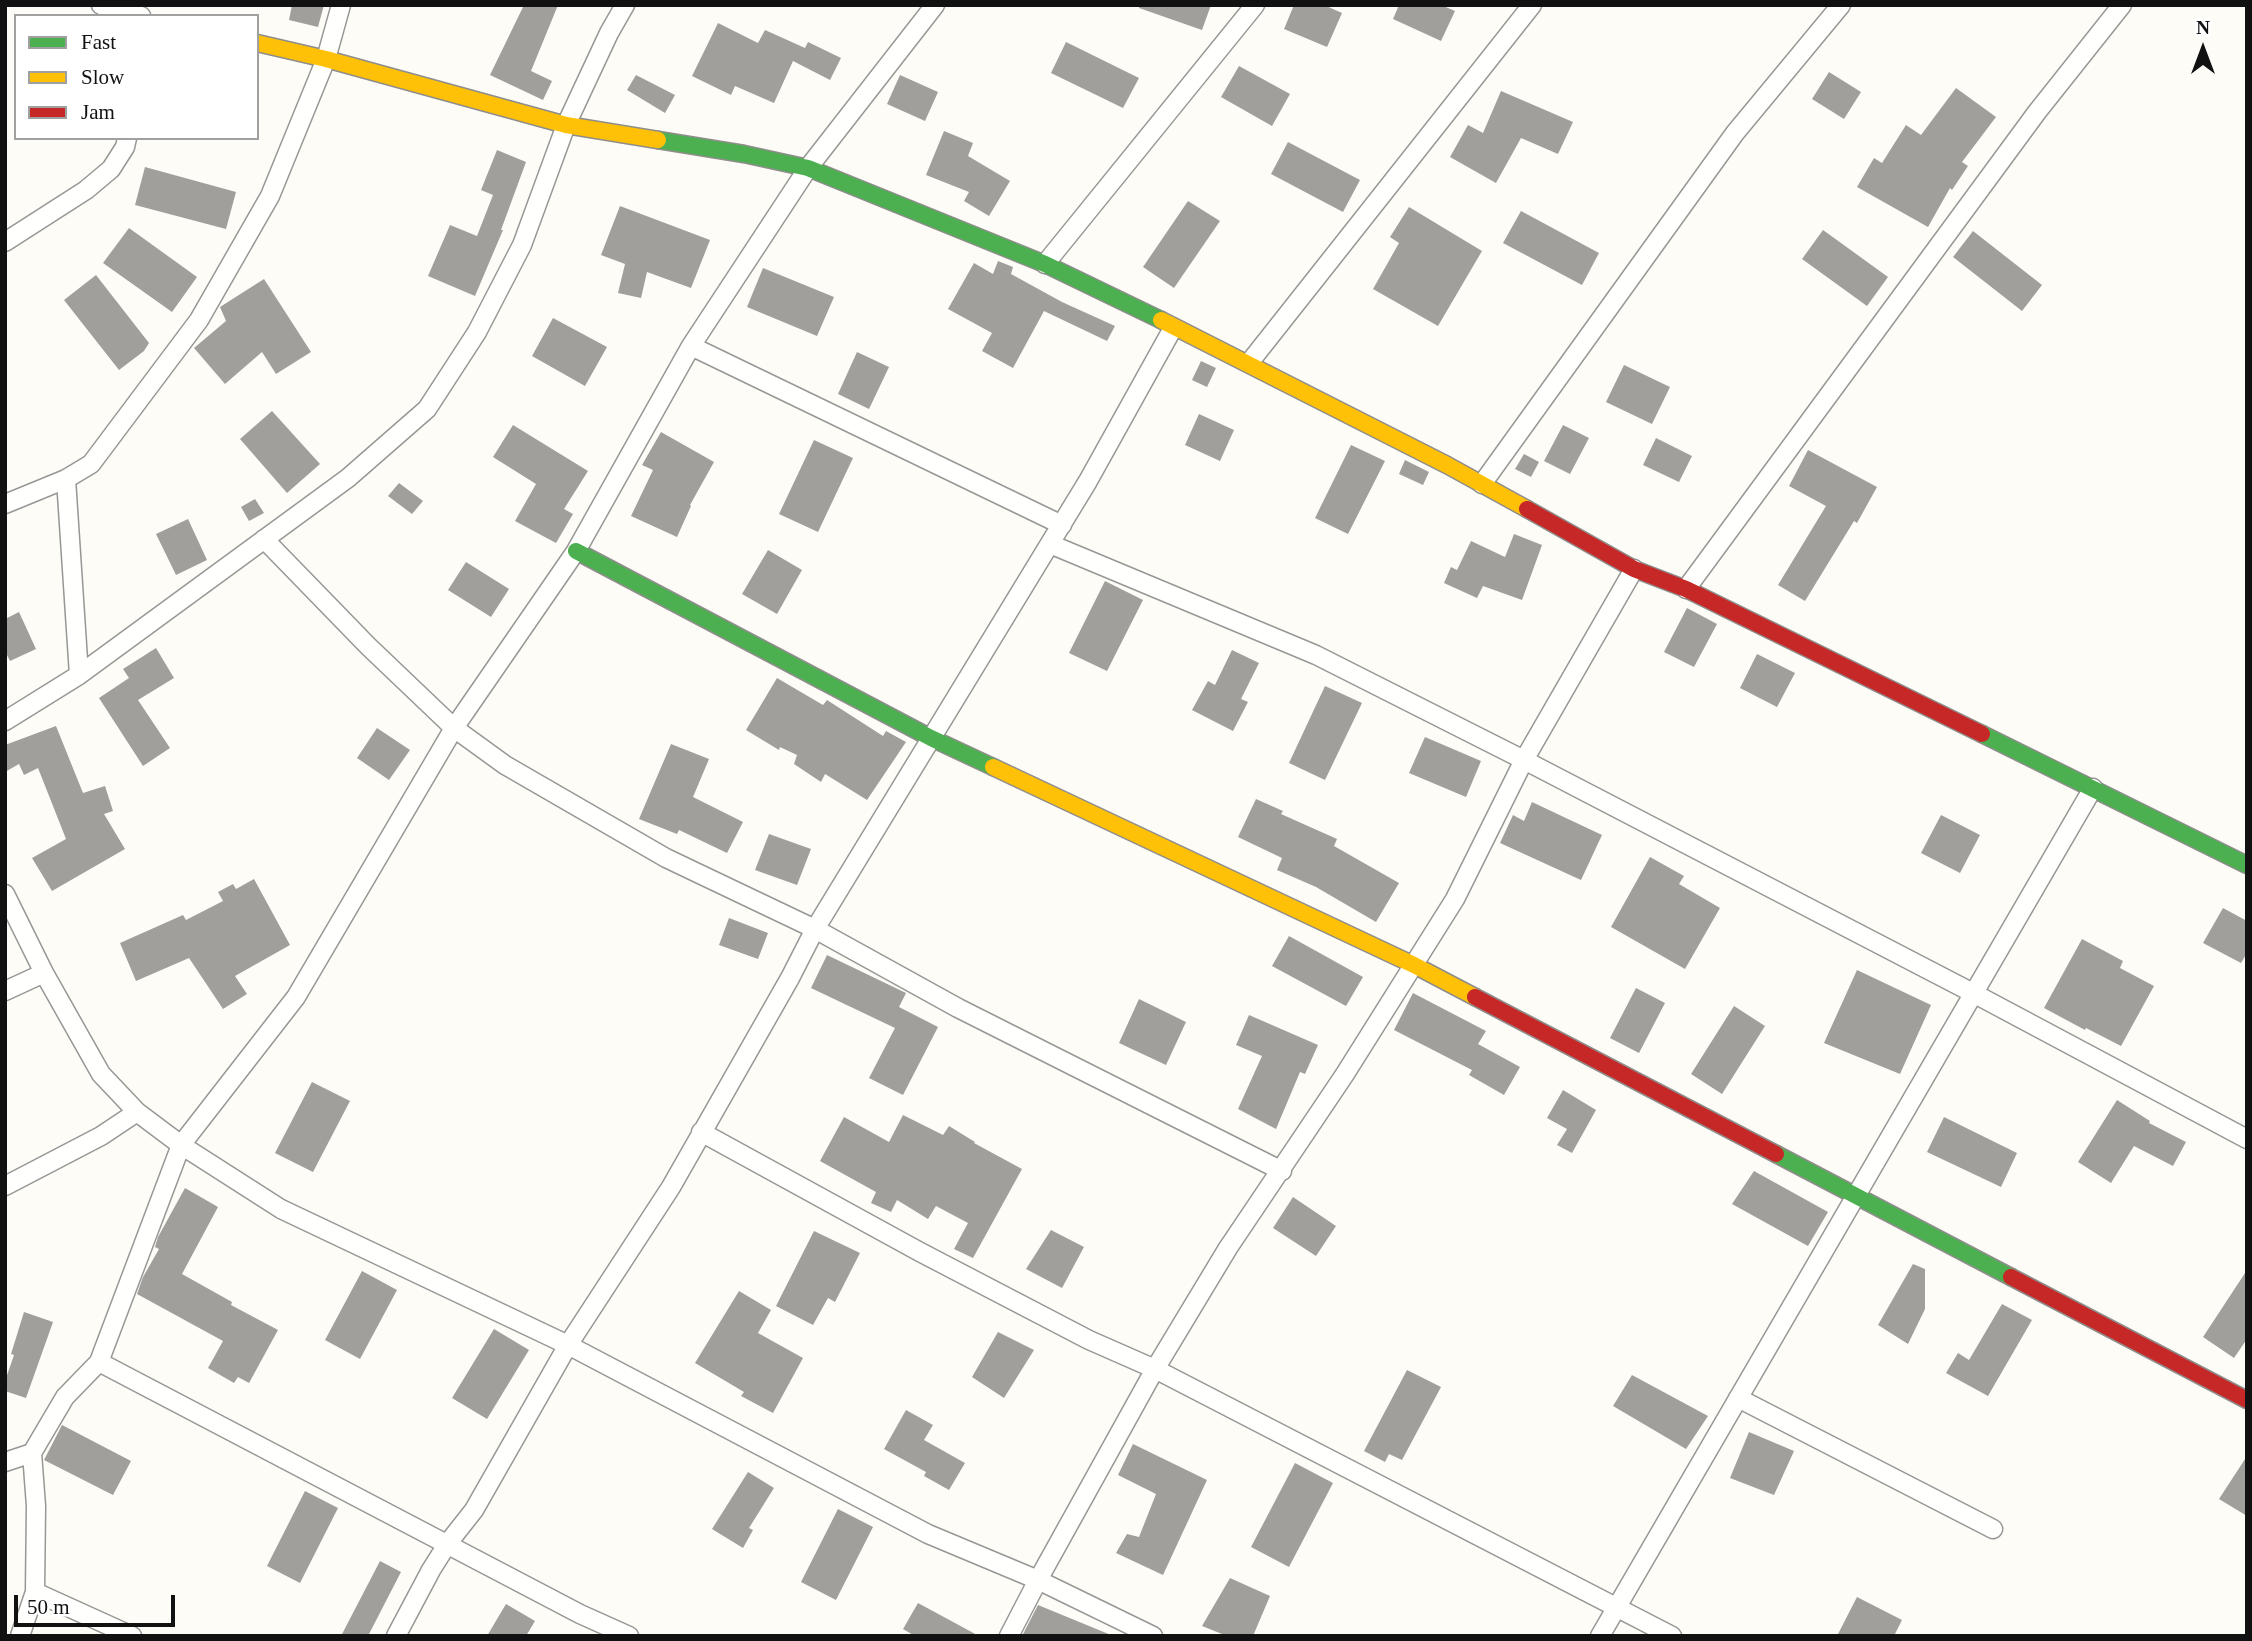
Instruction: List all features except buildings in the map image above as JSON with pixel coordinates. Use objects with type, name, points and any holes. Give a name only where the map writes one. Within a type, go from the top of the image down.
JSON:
[{"type":"street","points":[[101,5],[134,14]]},
{"type":"street","points":[[5,504],[66,479],[91,464],[199,320],[270,196],[326,59],[341,5]]},
{"type":"street","points":[[5,721],[79,675],[348,478],[426,410],[477,332],[522,245],[566,125],[625,5]]},
{"type":"street","points":[[20,1636],[35,1592],[36,1506],[33,1453],[65,1397],[99,1362],[181,1145],[296,997],[454,727],[576,551],[691,346],[808,168],[935,5]]},
{"type":"street","points":[[1045,264],[1255,5]]},
{"type":"street","points":[[1249,363],[1532,5]]},
{"type":"street","points":[[1482,484],[1735,133],[1841,5]]},
{"type":"street","points":[[1686,589],[2037,112],[2122,5]]},
{"type":"street","points":[[259,43],[326,59],[566,125],[744,154],[808,168],[1045,264],[1249,363],[1482,484],[1634,569],[1686,589],[2247,865]]},
{"type":"street","points":[[5,242],[86,190],[111,169],[126,140]]},
{"type":"street","points":[[396,1636],[448,1543],[474,1510],[568,1345],[671,1187],[815,929],[1062,525],[1173,328]]},
{"type":"street","points":[[691,346],[1062,525]]},
{"type":"street","points":[[66,479],[79,675]]},
{"type":"street","points":[[264,539],[368,646],[454,727],[505,765],[666,858],[815,929],[958,1008],[1282,1171]]},
{"type":"street","points":[[1050,544],[1315,655],[1973,993],[2247,1139]]},
{"type":"street","points":[[576,551],[931,738],[1414,965],[2247,1400]]},
{"type":"street","points":[[1009,1636],[1155,1369],[1228,1248],[1282,1171],[1455,899],[1524,760],[1634,569]]},
{"type":"street","points":[[1600,1636],[2093,788]]},
{"type":"street","points":[[5,894],[44,974],[101,1074],[137,1112],[181,1145],[281,1209],[568,1345],[928,1534],[1038,1580],[1153,1636]]},
{"type":"street","points":[[5,991],[44,974]]},
{"type":"street","points":[[5,1186],[101,1136],[137,1112]]},
{"type":"street","points":[[701,1132],[920,1252],[1089,1340],[1155,1369],[1672,1636]]},
{"type":"street","points":[[99,1362],[580,1614],[629,1636]]},
{"type":"street","points":[[1738,1398],[1993,1529]]},
{"type":"street","points":[[5,1462],[33,1453]]},
{"type":"street","points":[[35,1592],[132,1636]]},
{"type":"traffic: fast","points":[[658,140],[808,168],[1045,264],[1161,320]]},
{"type":"traffic: fast","points":[[576,551],[931,738],[993,767]]},
{"type":"traffic: fast","points":[[1982,734],[2247,865]]},
{"type":"traffic: fast","points":[[1776,1154],[2011,1277]]},
{"type":"traffic: slow","points":[[259,43],[326,59],[566,125],[658,140]]},
{"type":"traffic: slow","points":[[1161,320],[1447,465],[1527,509]]},
{"type":"traffic: slow","points":[[993,767],[1414,965],[1475,997]]},
{"type":"traffic: jam","points":[[1527,509],[1634,569],[1686,589],[1982,734]]},
{"type":"traffic: jam","points":[[1475,997],[1776,1154]]},
{"type":"traffic: jam","points":[[2011,1277],[2247,1400]]}]
